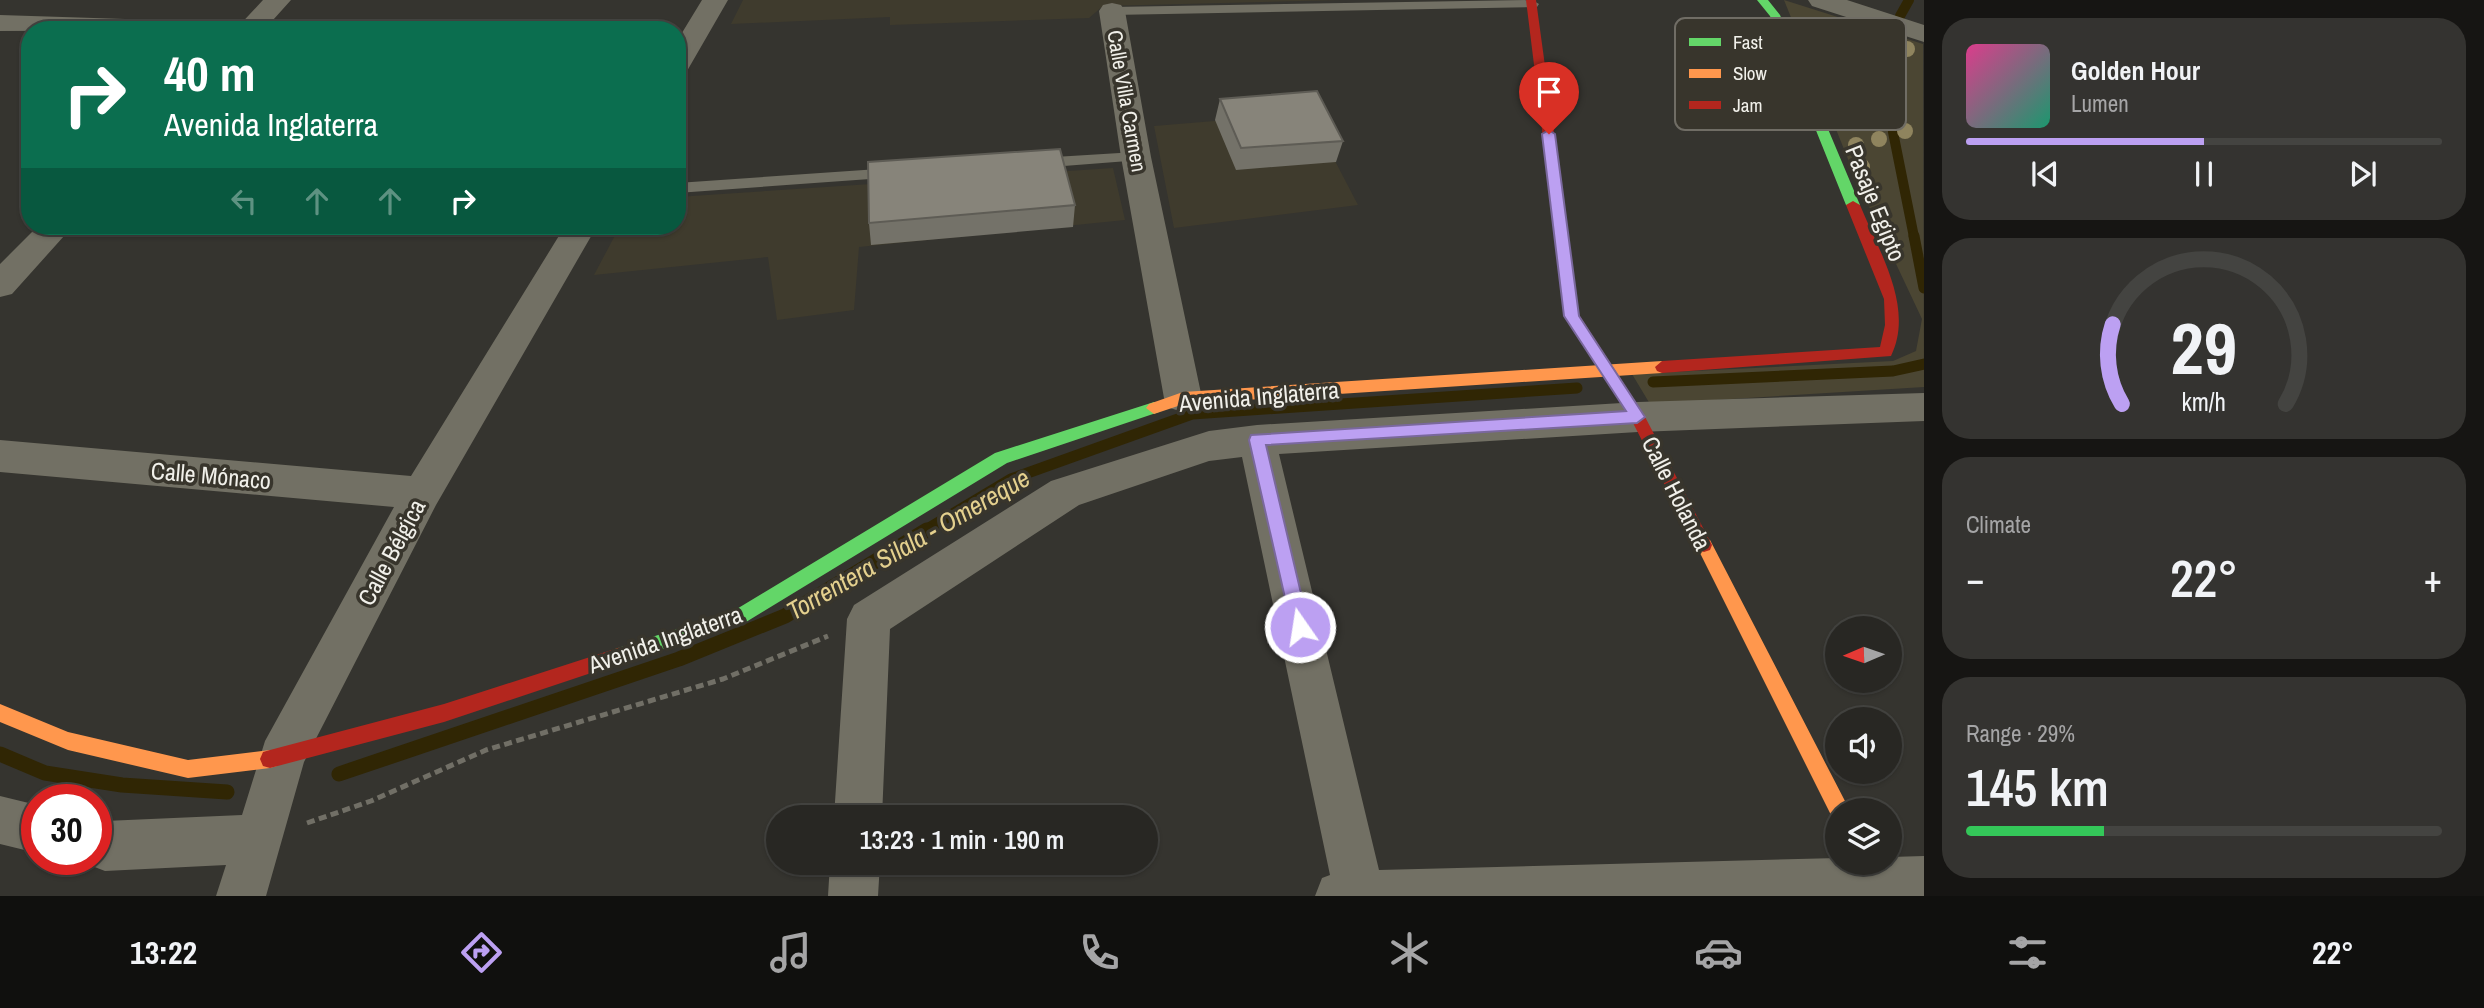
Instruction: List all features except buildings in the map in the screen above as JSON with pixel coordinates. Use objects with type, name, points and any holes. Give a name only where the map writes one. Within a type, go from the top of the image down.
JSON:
[{"type":"street","points":[[257,21],[278,0]]},
{"type":"street","points":[[686,48],[715,0]]},
{"type":"street","name":"Pasaje Egipto","points":[[1762,0],[1776,18]]},
{"type":"street","points":[[1821,0],[1876,18]]},
{"type":"street","name":"Calle Holanda","points":[[1532,2],[1572,316],[1637,417],[1833,798]]},
{"type":"street","name":"Calle Villa Carmen","points":[[1112,10],[1136,157],[1183,398]]},
{"type":"street","points":[[0,23],[21,24]]},
{"type":"street","points":[[1906,28],[1924,34]]},
{"type":"street","name":"Pasaje Egipto","points":[[1822,130],[1891,299],[1892,325],[1886,352]]},
{"type":"street","points":[[0,285],[48,235]]},
{"type":"street","name":"Calle Bélgica","points":[[240,896],[260,839],[282,757],[422,493],[576,235]]},
{"type":"street","name":"Avenida Inglaterra","points":[[0,713],[68,741],[188,769],[282,757],[444,713],[740,616],[1001,458],[1183,398],[1886,352]]},
{"type":"street","name":"Avenida Inglaterra","points":[[869,619],[1065,493],[1209,446],[1257,440],[1637,417],[1924,407]]},
{"type":"street","points":[[1257,440],[1350,895],[1887,880]]},
{"type":"street","name":"Calle Mónaco","points":[[0,456],[422,493]]},
{"type":"street","points":[[859,805],[869,619]]},
{"type":"street","points":[[0,820],[21,825]]},
{"type":"street","points":[[112,846],[260,839]]},
{"type":"street","points":[[853,896],[854,875]]},
{"type":"lane","name":"Calle Villa Carmen","points":[[1112,10],[1532,2]]},
{"type":"lane","points":[[1025,164],[1136,157]]},
{"type":"lane","points":[[686,187],[914,172]]},
{"type":"path","points":[[260,839],[371,801],[486,750],[723,679],[869,619]]},
{"type":"shaded area","points":[[743,0],[1342,0],[1103,6],[1089,18],[890,25],[890,17],[731,24]]},
{"type":"shaded area","points":[[1784,0],[1841,18],[1791,18]]},
{"type":"shaded area","points":[[1906,39],[1923,44],[1924,387],[1650,404],[1632,374],[1893,361],[1916,351],[1922,319],[1856,179],[1836,130],[1906,130]]},
{"type":"shaded area","points":[[1310,113],[1358,205],[1174,228],[1154,126]]},
{"type":"shaded area","points":[[1113,168],[1125,220],[859,247],[854,310],[777,320],[768,257],[594,275],[615,235],[686,235],[686,196]]},
{"type":"waterway","name":"Torrentera Silala - Omereque","points":[[1900,16],[1909,0]]},
{"type":"waterway","name":"Torrentera Silala - Omereque","points":[[1893,130],[1914,237]]},
{"type":"waterway","name":"Torrentera Silala - Omereque","points":[[1914,236],[1924,288]]},
{"type":"waterway","name":"Torrentera Silala - Omereque","points":[[1653,382],[1893,371],[1924,364]]},
{"type":"waterway","name":"Torrentera Silala - Omereque","points":[[924,531],[1011,479],[1192,414],[1577,388]]},
{"type":"waterway","name":"Torrentera Silala - Omereque","points":[[339,774],[679,659],[785,616],[927,530]]},
{"type":"waterway","name":"Torrentera Silala - Omereque","points":[[0,754],[45,773],[122,785],[227,792]]},
{"type":"traffic: fast","points":[[1762,0],[1776,18]]},
{"type":"traffic: fast","points":[[1822,130],[1853,205]]},
{"type":"traffic: fast","points":[[621,655],[740,616],[1001,458],[1154,408]]},
{"type":"traffic: slow","points":[[1154,408],[1183,398],[1662,367]]},
{"type":"traffic: slow","points":[[1704,545],[1833,798]]},
{"type":"traffic: slow","points":[[0,713],[68,741],[188,769],[270,759]]},
{"type":"traffic: jam","points":[[1531,0],[1572,316],[1638,417],[1704,545]]},
{"type":"traffic: jam","points":[[1662,367],[1886,352],[1892,325],[1891,299],[1853,205]]},
{"type":"traffic: jam","points":[[270,759],[444,713],[621,655]]},
{"type":"route","points":[[1300,627],[1257,440],[1637,417],[1572,316],[1549,134]]}]
